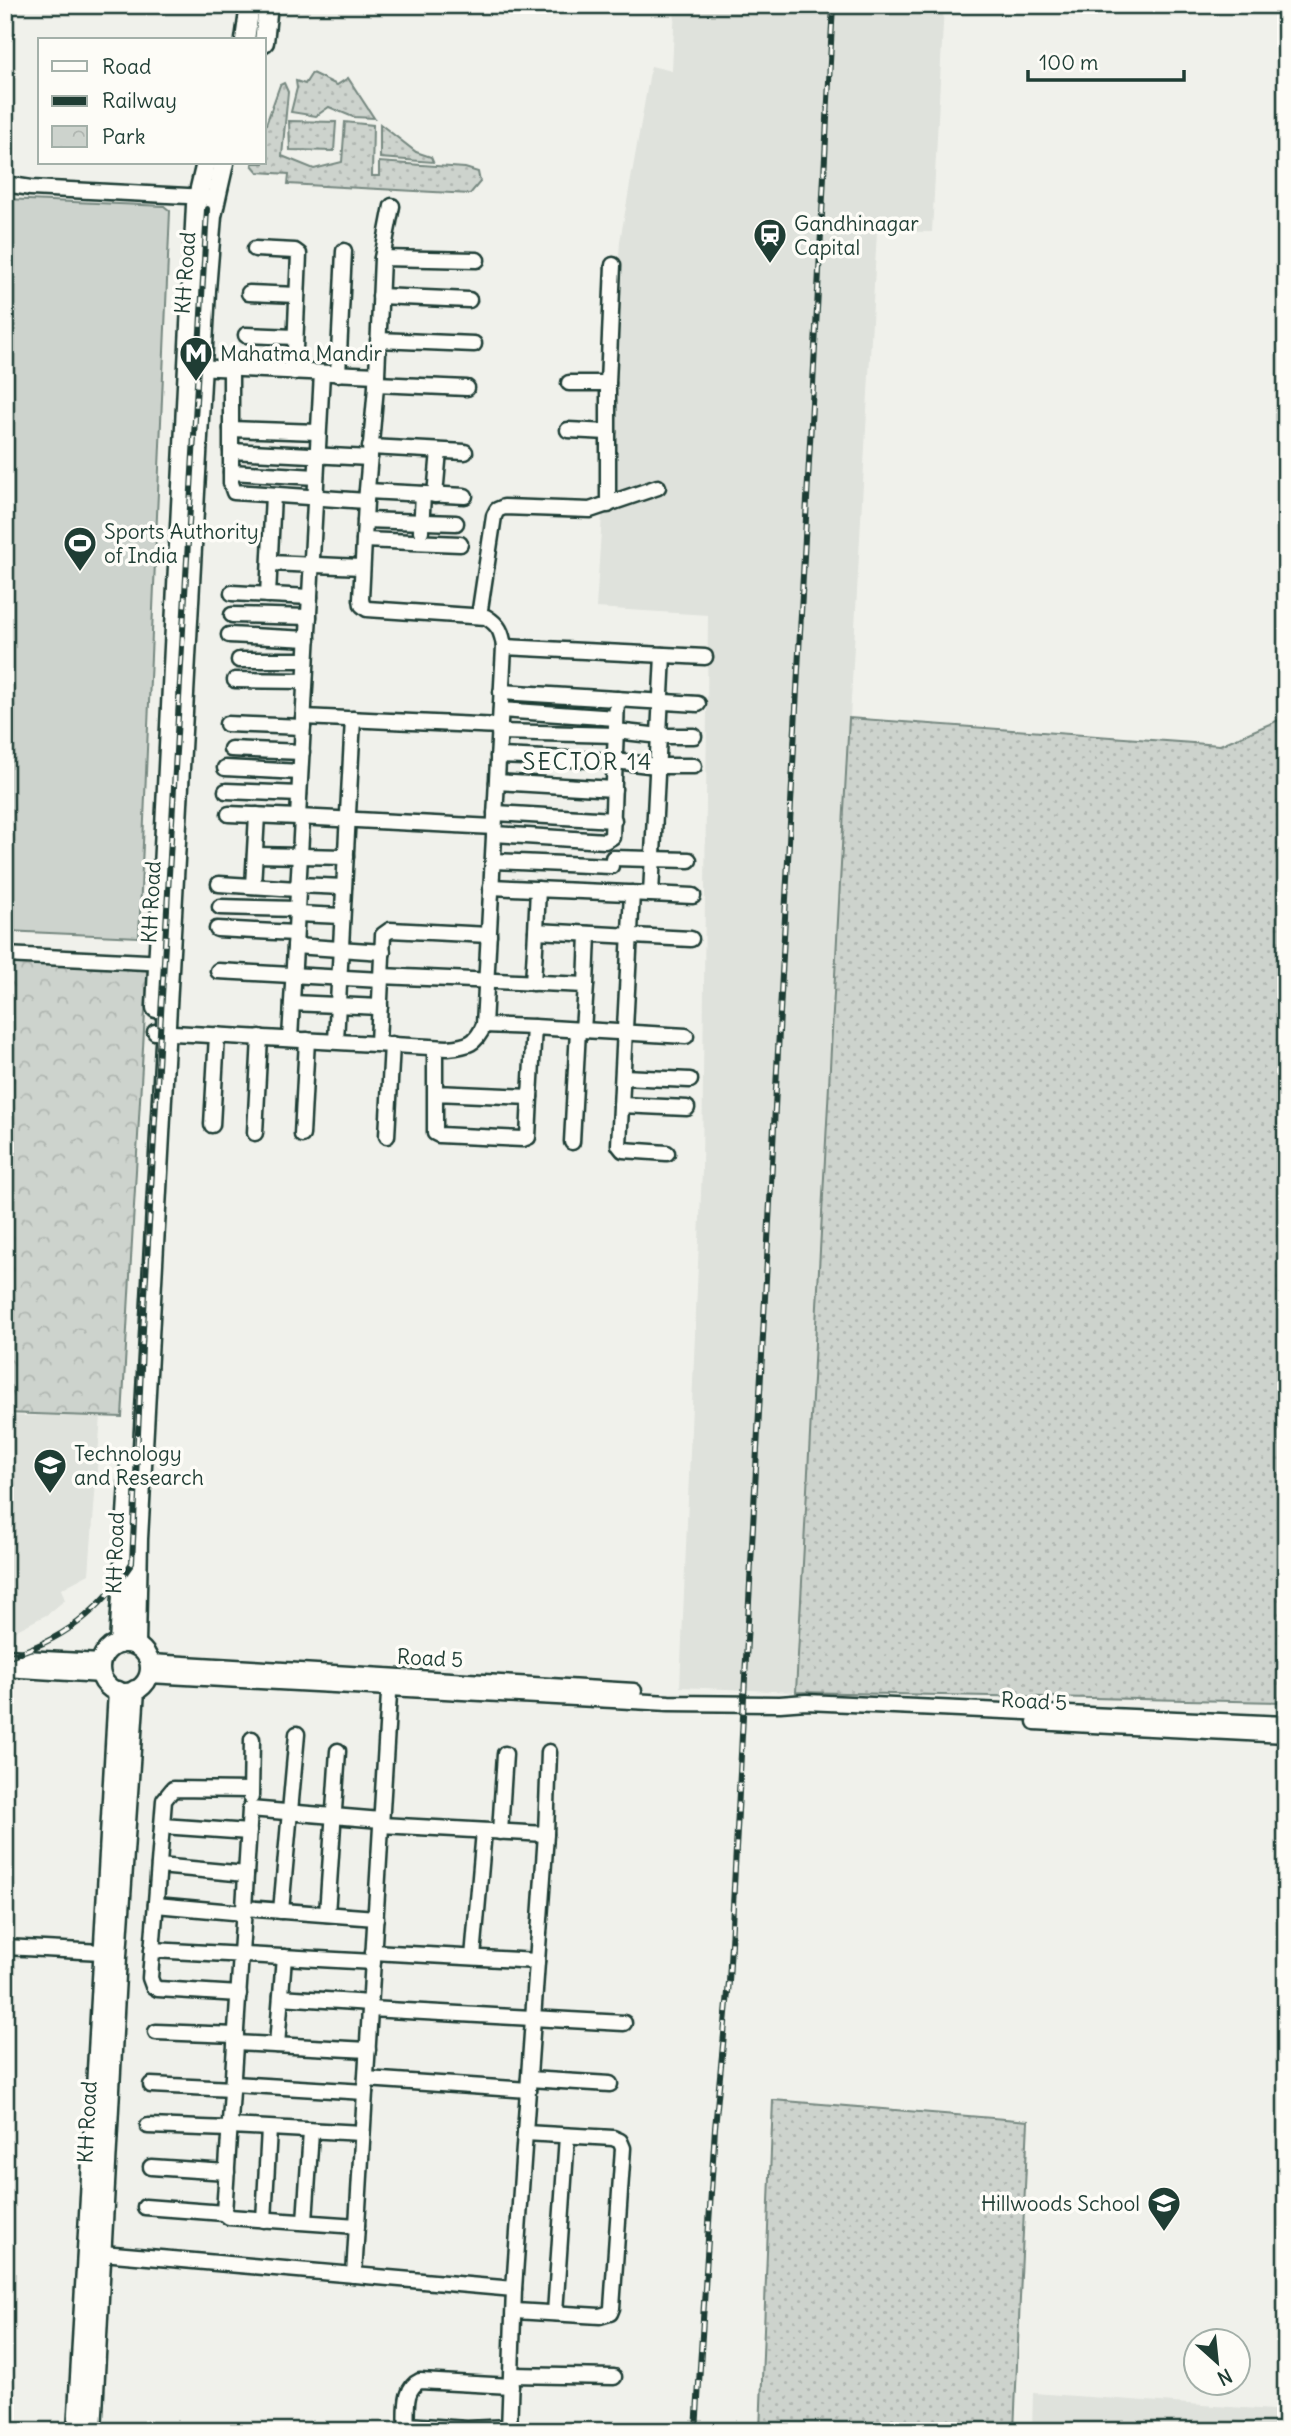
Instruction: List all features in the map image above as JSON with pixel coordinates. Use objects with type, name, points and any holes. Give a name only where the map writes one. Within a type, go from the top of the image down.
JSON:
[{"type":"main road","points":[[245,38],[250,5]]},
{"type":"main road","points":[[264,38],[268,5]]},
{"type":"main road","name":"KH Road","points":[[127,1644],[142,1459],[164,963],[196,368],[211,229],[206,164]]},
{"type":"main road","name":"KH Road","points":[[207,197],[224,164]]},
{"type":"main road","points":[[127,1644],[145,1652],[149,1669],[146,1682],[127,1691],[108,1685],[102,1669],[108,1651],[127,1644]]},
{"type":"main road","name":"KH Road","points":[[92,2431],[102,1952],[112,1825],[127,1691]]},
{"type":"main road","name":"KH Road","points":[[76,2431],[94,2252],[117,1956],[127,1691]]},
{"type":"street","points":[[5,184],[31,188],[207,197]]},
{"type":"street","points":[[161,1033],[385,1043],[435,1048],[474,1043],[484,1025],[503,632],[496,623],[486,617],[367,608],[362,605],[361,598],[382,258],[392,206]]},
{"type":"street","points":[[255,250],[295,251],[299,254],[294,372]]},
{"type":"street","points":[[338,374],[344,251]]},
{"type":"street","points":[[382,258],[477,260]]},
{"type":"street","points":[[608,505],[608,383],[613,265]]},
{"type":"street","points":[[249,293],[297,295]]},
{"type":"street","points":[[380,296],[470,300]]},
{"type":"street","points":[[246,335],[295,337]]},
{"type":"street","points":[[378,340],[474,344]]},
{"type":"street","points":[[196,368],[338,374],[467,388]]},
{"type":"street","points":[[231,369],[231,483],[234,492],[315,497],[465,496]]},
{"type":"street","points":[[290,1039],[300,856],[299,794],[310,563],[322,373]]},
{"type":"street","points":[[569,383],[608,383]]},
{"type":"street","points":[[231,429],[318,432]]},
{"type":"street","points":[[568,430],[608,432]]},
{"type":"street","points":[[231,451],[317,455],[465,452]]},
{"type":"street","points":[[420,542],[422,522],[439,451]]},
{"type":"street","points":[[231,472],[316,477]]},
{"type":"street","points":[[479,616],[497,510],[504,507],[579,511],[608,505],[658,487]]},
{"type":"street","points":[[268,595],[273,495]]},
{"type":"street","points":[[365,520],[456,523]]},
{"type":"street","points":[[364,540],[460,544]]},
{"type":"street","points":[[270,563],[362,567]]},
{"type":"street","points":[[232,593],[310,597]]},
{"type":"street","points":[[232,615],[309,617]]},
{"type":"street","points":[[229,635],[307,639]]},
{"type":"street","points":[[504,648],[705,657]]},
{"type":"street","points":[[651,894],[663,655]]},
{"type":"street","points":[[239,660],[306,660]]},
{"type":"street","points":[[235,680],[305,681]]},
{"type":"street","points":[[501,692],[698,704]]},
{"type":"street","points":[[611,892],[617,699]]},
{"type":"street","points":[[500,710],[660,736],[694,736]]},
{"type":"street","points":[[336,1041],[353,719]]},
{"type":"street","points":[[227,724],[353,719],[500,729],[616,728]]},
{"type":"street","points":[[231,749],[302,752]]},
{"type":"street","points":[[498,756],[694,766]]},
{"type":"street","points":[[225,768],[300,772]]},
{"type":"street","points":[[497,782],[614,789]]},
{"type":"street","points":[[226,791],[299,794]]},
{"type":"street","points":[[229,814],[494,825],[614,820]]},
{"type":"street","points":[[253,886],[257,816]]},
{"type":"street","points":[[494,825],[604,841],[612,837]]},
{"type":"street","points":[[255,855],[346,857]]},
{"type":"street","points":[[493,861],[612,862],[652,858],[689,860]]},
{"type":"street","points":[[219,884],[344,887]]},
{"type":"street","points":[[491,887],[693,896]]},
{"type":"street","points":[[533,983],[538,889]]},
{"type":"street","points":[[632,893],[621,1149],[667,1153]]},
{"type":"street","points":[[220,906],[342,916]]},
{"type":"street","points":[[217,929],[383,952]]},
{"type":"street","points":[[387,1136],[385,1043],[380,1007],[383,935],[390,930],[489,935]]},
{"type":"street","points":[[536,932],[691,939]]},
{"type":"street","points":[[572,1142],[588,934]]},
{"type":"street","points":[[5,955],[164,963]]},
{"type":"street","points":[[218,971],[339,978],[586,985]]},
{"type":"street","points":[[292,1003],[380,1007]]},
{"type":"street","points":[[484,1025],[686,1035]]},
{"type":"street","points":[[435,1048],[435,1133],[439,1136],[523,1139],[527,1138],[528,1133],[534,1027]]},
{"type":"street","points":[[212,1125],[217,1035]]},
{"type":"street","points":[[255,1133],[260,1037]]},
{"type":"street","points":[[302,1135],[307,1040]]},
{"type":"street","points":[[623,1077],[690,1080]]},
{"type":"street","points":[[435,1093],[530,1097]]},
{"type":"street","points":[[621,1105],[687,1108]]},
{"type":"street","points":[[5,1657],[102,1669]]},
{"type":"street","points":[[5,1669],[102,1669]]},
{"type":"street","name":"Road 5","points":[[149,1669],[390,1682],[670,1703],[806,1702],[1286,1724]]},
{"type":"street","points":[[354,2275],[390,1682]]},
{"type":"street","name":"Road 5","points":[[780,1704],[807,1710],[1286,1735]]},
{"type":"street","points":[[281,1911],[297,1734]]},
{"type":"street","points":[[224,2213],[249,1832],[252,1739]]},
{"type":"street","points":[[327,1914],[338,1751]]},
{"type":"street","points":[[549,1752],[546,1834],[514,2289],[515,2311],[512,2381],[509,2429],[407,2428],[408,2392],[420,2381],[512,2381],[614,2377]]},
{"type":"street","points":[[500,1832],[505,1754]]},
{"type":"street","points":[[239,1994],[158,1989],[153,1986],[150,1978],[164,1800],[173,1789],[251,1790]]},
{"type":"street","points":[[250,1809],[484,1831],[546,1834]]},
{"type":"street","points":[[162,1826],[249,1832]]},
{"type":"street","points":[[473,1957],[484,1831]]},
{"type":"street","points":[[159,1866],[246,1874]]},
{"type":"street","points":[[156,1905],[376,1918]]},
{"type":"street","points":[[5,1947],[102,1952]]},
{"type":"street","points":[[152,1951],[284,1957],[473,1957],[537,1961]]},
{"type":"street","points":[[277,2045],[284,1957]]},
{"type":"street","points":[[281,1997],[370,2006],[624,2023]]},
{"type":"street","points":[[156,2032],[277,2045],[368,2050]]},
{"type":"street","points":[[151,2085],[232,2087],[610,2084]]},
{"type":"street","points":[[148,2126],[362,2133]]},
{"type":"street","points":[[264,2220],[269,2129]]},
{"type":"street","points":[[305,2221],[311,2132]]},
{"type":"street","points":[[515,2311],[606,2316],[612,2308],[623,2148],[620,2141],[613,2138],[525,2133]]},
{"type":"street","points":[[555,2313],[567,2136]]},
{"type":"street","points":[[151,2167],[227,2172]]},
{"type":"street","points":[[145,2207],[224,2213],[229,2217],[357,2226]]},
{"type":"street","points":[[94,2252],[514,2289]]},
{"type":"shaded area","points":[[675,5],[944,5],[932,232],[877,231],[796,1692],[680,1687],[702,1170],[708,615],[596,608],[620,241],[651,66],[672,71]]},
{"type":"shaded area","name":"Technology and Research","points":[[5,1416],[101,1416],[89,1574],[61,1589],[65,1600],[48,1614],[11,1633],[5,1632]]},
{"type":"shaded area","points":[[1033,2393],[1286,2411],[1286,2431],[1032,2431]]},
{"type":"green space","points":[[312,73],[337,85],[348,78],[374,118],[353,117],[329,107],[316,116],[291,112],[297,88],[296,81],[305,84]]},
{"type":"green space","points":[[284,83],[288,92],[282,156],[314,169],[342,162],[345,122],[373,125],[372,176],[379,176],[379,162],[465,168],[478,172],[480,182],[470,194],[288,184],[289,174],[258,172],[252,165],[266,164],[266,124],[280,85]]},
{"type":"green space","points":[[289,121],[336,122],[334,151],[290,150]]},
{"type":"green space","points":[[380,124],[416,152],[431,157],[433,162],[380,158]]},
{"type":"green space","name":"Sports Authority of India","points":[[5,199],[164,206],[170,211],[139,937],[5,931]]},
{"type":"green space","points":[[1286,717],[1286,1702],[796,1692],[849,718],[1220,745]]},
{"type":"green space","points":[[5,953],[148,960],[122,1417],[5,1413]]},
{"type":"green space","points":[[773,2100],[1028,2121],[1014,2431],[760,2431]]},
{"type":"railway","points":[[696,2431],[715,2128],[729,1982],[833,5]]},
{"type":"railway","points":[[5,1657],[45,1642],[78,1622],[106,1596],[132,1563],[207,209]]},
{"type":"place","name":"Gandhinagar Capital","points":[[770,265]]},
{"type":"place","name":"Mahatma Mandir","points":[[196,383]]},
{"type":"place","name":"Sports Authority of India","points":[[80,573]]},
{"type":"place","name":"Technology and Research","points":[[50,1495]]},
{"type":"place","name":"Hillwoods School","points":[[1164,2233]]},
{"type":"district","name":"SECTOR 14","points":[[588,761]]}]
